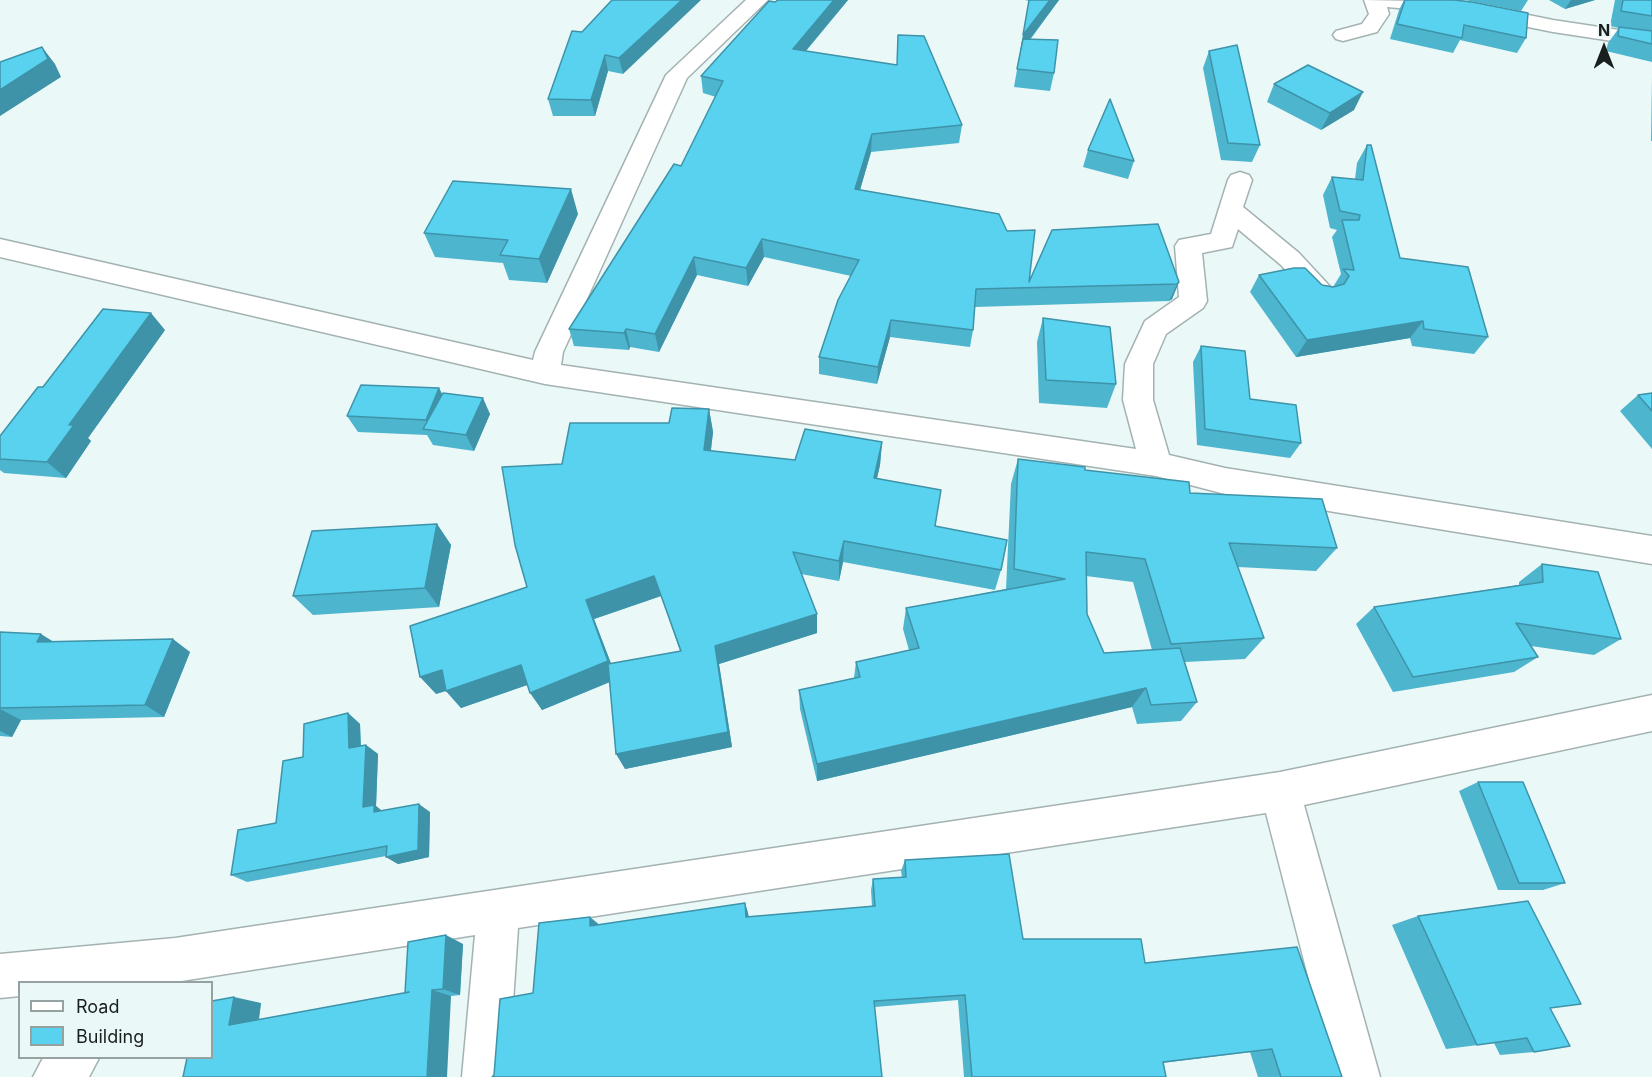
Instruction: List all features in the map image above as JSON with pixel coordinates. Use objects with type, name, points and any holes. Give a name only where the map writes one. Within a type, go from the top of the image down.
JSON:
[{"type":"street","points":[[545,373],[549,352],[677,75],[758,0]]},
{"type":"street","points":[[1343,35],[1370,28],[1379,14],[1374,0]]},
{"type":"street","points":[[1379,0],[1464,8],[1553,26],[1652,41]]},
{"type":"street","points":[[1156,464],[1138,400],[1139,364],[1155,328],[1193,301],[1188,246],[1223,242],[1240,180]]},
{"type":"street","points":[[1230,210],[1263,234],[1300,268],[1322,293]]},
{"type":"street","points":[[0,248],[545,373],[1156,464],[1225,482],[1652,550]]},
{"type":"street","points":[[0,976],[164,971],[498,911],[1280,791],[1652,713]]},
{"type":"street","points":[[1280,791],[1357,1077]]},
{"type":"street","points":[[485,1077],[498,911]]},
{"type":"street","points":[[56,1077],[75,1059]]},
{"type":"building","points":[[612,0],[682,0],[619,58],[605,55],[591,100],[548,99],[572,31],[582,32]]},
{"type":"building","points":[[834,0],[793,49],[897,65],[898,35],[924,36],[962,125],[872,134],[855,189],[999,214],[1007,231],[1035,230],[1029,282],[1052,230],[1158,224],[1179,282],[1177,284],[976,289],[973,330],[891,320],[878,367],[819,357],[838,300],[859,260],[762,239],[746,268],[694,257],[655,334],[626,329],[624,333],[569,329],[674,164],[681,166],[723,81],[701,76],[769,1]]},
{"type":"building","points":[[1029,0],[1050,0],[1023,35]]},
{"type":"building","points":[[1405,0],[1454,0],[1528,13],[1526,38],[1464,25],[1462,38],[1397,24]]},
{"type":"building","points":[[1623,0],[1652,0],[1652,16],[1621,11]]},
{"type":"building","points":[[1619,27],[1652,31],[1652,44],[1618,36]]},
{"type":"building","points":[[1023,39],[1058,40],[1054,73],[1017,69]]},
{"type":"building","points":[[1237,45],[1260,145],[1228,143],[1209,51]]},
{"type":"building","points":[[42,47],[48,59],[0,90],[0,62]]},
{"type":"building","points":[[1308,65],[1363,92],[1330,113],[1274,84]]},
{"type":"building","points":[[1110,99],[1134,161],[1088,150]]},
{"type":"building","points":[[1367,145],[1371,145],[1400,258],[1468,267],[1488,337],[1424,329],[1423,321],[1307,340],[1259,275],[1305,268],[1322,285],[1333,287],[1344,284],[1349,276],[1343,269],[1354,270],[1342,220],[1359,220],[1360,215],[1340,211],[1332,177],[1363,180]]},
{"type":"building","points":[[453,181],[571,189],[539,259],[500,255],[508,240],[424,233]]},
{"type":"building","points":[[103,309],[151,313],[69,425],[74,425],[47,462],[0,459],[0,436],[38,387],[43,387]]},
{"type":"building","points":[[1043,318],[1110,327],[1116,384],[1046,380]]},
{"type":"building","points":[[1201,346],[1245,351],[1250,399],[1296,405],[1301,443],[1205,429]]},
{"type":"building","points":[[361,385],[439,388],[426,420],[347,416]]},
{"type":"building","points":[[443,393],[483,398],[466,435],[423,429]]},
{"type":"building","points":[[1652,393],[1652,411],[1638,395]]},
{"type":"building","points":[[672,408],[709,409],[704,450],[795,460],[805,429],[882,442],[874,478],[941,490],[935,526],[1007,540],[1001,570],[844,541],[839,561],[793,552],[817,614],[715,646],[728,732],[616,754],[608,664],[681,651],[654,576],[586,600],[608,661],[530,693],[521,665],[446,691],[442,670],[420,677],[410,626],[527,587],[515,545],[502,467],[562,464],[570,423],[669,423]]},
{"type":"building","points":[[1018,459],[1085,467],[1085,470],[1189,482],[1190,493],[1322,499],[1337,548],[1229,543],[1264,638],[1171,644],[1145,559],[1086,552],[1087,614],[1104,653],[1180,648],[1197,702],[1151,705],[1146,688],[817,764],[799,690],[860,677],[856,662],[919,648],[906,608],[1065,579],[1014,569]]},
{"type":"building","points":[[437,524],[425,588],[293,596],[312,531]]},
{"type":"building","points":[[1542,564],[1598,572],[1621,639],[1516,623],[1538,657],[1413,677],[1374,607],[1543,582]]},
{"type":"building","points":[[0,632],[41,634],[37,642],[173,639],[145,705],[0,708]]},
{"type":"building","points":[[348,713],[349,748],[366,745],[363,807],[374,805],[374,812],[419,804],[418,850],[386,857],[387,846],[231,875],[238,830],[276,823],[283,761],[303,757],[304,724]]},
{"type":"building","points":[[1478,782],[1523,782],[1565,883],[1519,883]]},
{"type":"building","points":[[1009,854],[1023,939],[1141,939],[1145,963],[1297,947],[1342,1077],[1281,1077],[1272,1049],[1163,1062],[1166,1077],[972,1077],[965,995],[874,1001],[882,1077],[492,1077],[500,999],[533,993],[539,923],[590,917],[590,926],[745,903],[746,917],[875,906],[873,879],[906,877],[905,860]]},
{"type":"building","points":[[1528,901],[1581,1004],[1550,1008],[1570,1046],[1534,1052],[1527,1038],[1477,1045],[1418,916]]},
{"type":"building","points":[[446,935],[443,989],[432,990],[427,1077],[183,1077],[187,1059],[213,1059],[213,1001],[234,997],[229,1025],[405,993],[408,942]]}]
